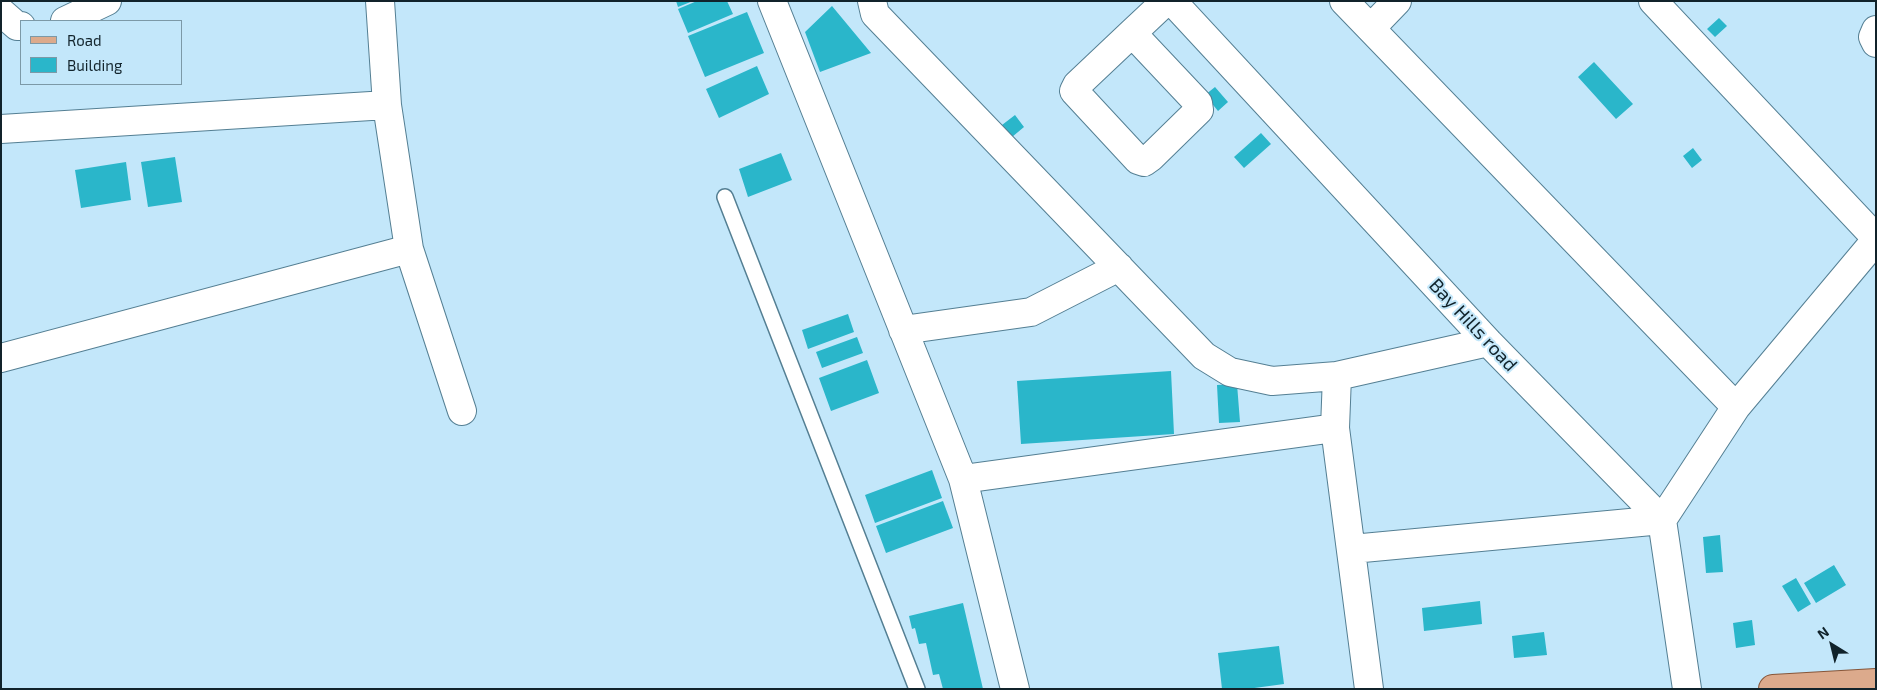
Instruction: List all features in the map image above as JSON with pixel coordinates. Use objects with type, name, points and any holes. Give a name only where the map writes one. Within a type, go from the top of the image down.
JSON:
[{"type":"main road","points":[[1773,689],[1876,682]]},
{"type":"street","points":[[67,20],[108,1]]},
{"type":"street","points":[[380,1],[387,105],[409,249],[462,411]]},
{"type":"street","points":[[772,1],[963,479],[1015,689]]},
{"type":"street","points":[[872,1],[875,14],[1118,267],[1204,356],[1230,372],[1272,381],[1338,376],[1488,342]]},
{"type":"street","points":[[1132,33],[1198,103],[1198,110],[1144,162],[1138,160],[1074,91],[1077,85],[1132,33],[1166,1]]},
{"type":"street","name":"Bay Hills road","points":[[1172,1],[1488,342],[1662,520]]},
{"type":"street","points":[[1344,1],[1736,407]]},
{"type":"street","points":[[1371,28],[1397,1]]},
{"type":"street","points":[[1653,1],[1876,239],[1736,407],[1662,520],[1687,689]]},
{"type":"street","points":[[1,12],[17,26],[20,26]]},
{"type":"street","points":[[1876,30],[1873,37],[1876,43]]},
{"type":"street","points":[[1,129],[387,105]]},
{"type":"street","points":[[1,358],[409,249]]},
{"type":"street","points":[[903,330],[1031,312],[1118,267]]},
{"type":"street","points":[[1338,376],[1335,428],[1369,689]]},
{"type":"street","points":[[963,479],[1335,428]]},
{"type":"street","points":[[1352,549],[1662,520]]},
{"type":"lane","points":[[725,197],[917,689]]},
{"type":"building","points":[[676,1],[693,1],[678,7]]},
{"type":"building","points":[[697,1],[727,1],[733,14],[688,33],[678,9]]},
{"type":"building","points":[[832,6],[871,53],[820,72],[805,32]]},
{"type":"building","points":[[747,12],[764,53],[705,77],[688,36]]},
{"type":"building","points":[[1719,18],[1727,26],[1715,37],[1707,29]]},
{"type":"building","points":[[1594,62],[1633,104],[1616,119],[1578,77]]},
{"type":"building","points":[[757,66],[769,94],[719,118],[706,89]]},
{"type":"building","points":[[1215,87],[1228,102],[1218,111],[1205,95]]},
{"type":"building","points":[[1015,115],[1024,127],[1012,137],[1002,125]]},
{"type":"building","points":[[1261,133],[1271,144],[1244,168],[1234,157]]},
{"type":"building","points":[[1693,148],[1702,160],[1692,168],[1683,156]]},
{"type":"building","points":[[781,153],[792,180],[748,197],[739,169]]},
{"type":"building","points":[[175,157],[182,202],[148,207],[141,162]]},
{"type":"building","points":[[126,162],[131,200],[81,208],[75,170]]},
{"type":"building","points":[[848,314],[854,332],[808,349],[802,330]]},
{"type":"building","points":[[857,337],[863,353],[822,368],[816,352]]},
{"type":"building","points":[[867,360],[879,393],[831,411],[819,378]]},
{"type":"building","points":[[1171,371],[1174,434],[1021,444],[1017,381]]},
{"type":"building","points":[[1237,384],[1240,422],[1219,423],[1217,385]]},
{"type":"building","points":[[932,470],[942,498],[875,523],[865,495]]},
{"type":"building","points":[[943,501],[953,528],[886,553],[876,526]]},
{"type":"building","points":[[1720,535],[1723,572],[1706,573],[1703,537]]},
{"type":"building","points":[[1834,565],[1846,585],[1816,603],[1804,583]]},
{"type":"building","points":[[1796,578],[1811,604],[1798,612],[1782,586]]},
{"type":"building","points":[[1480,601],[1482,624],[1424,631],[1422,608]]},
{"type":"building","points":[[963,603],[983,689],[943,689],[939,674],[933,675],[926,643],[919,644],[915,628],[912,629],[909,616]]},
{"type":"building","points":[[1752,620],[1755,645],[1736,648],[1733,623]]},
{"type":"building","points":[[1544,632],[1547,655],[1514,658],[1512,636]]},
{"type":"building","points":[[1279,646],[1284,684],[1247,689],[1222,689],[1218,653]]}]
